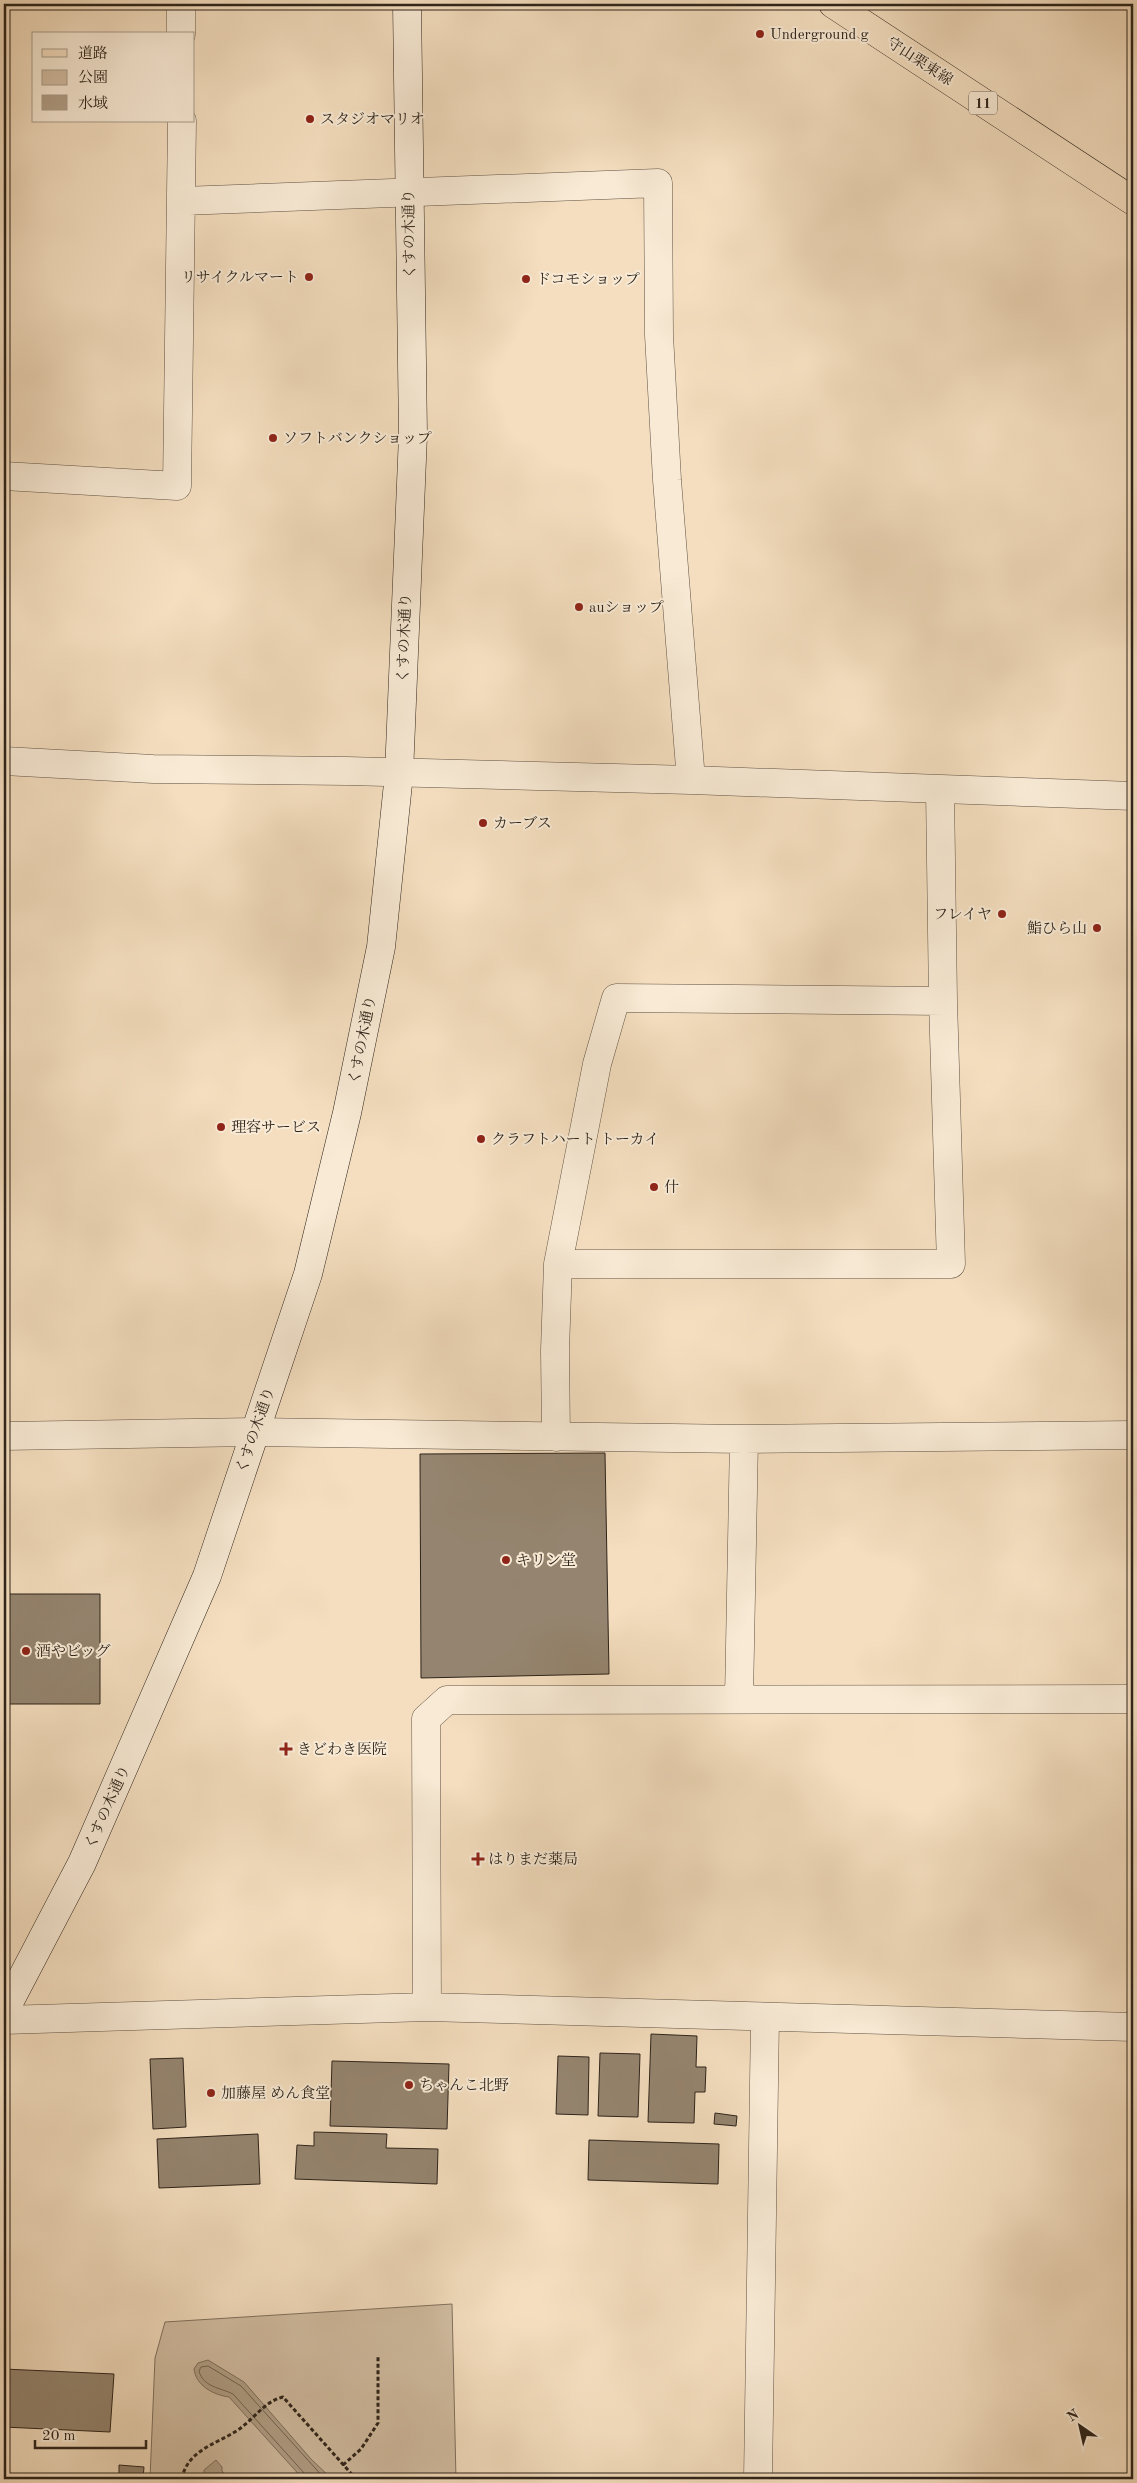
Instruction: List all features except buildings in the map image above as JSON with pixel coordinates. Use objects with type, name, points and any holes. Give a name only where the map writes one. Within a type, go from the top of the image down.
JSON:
[{"type":"main road","name":"守山栗東線","points":[[833,4],[1133,201]]},
{"type":"street","points":[[181,4],[181,32]]},
{"type":"street","name":"くすの木通り","points":[[4,2012],[82,1863],[207,1576],[308,1274],[347,1113],[380,947],[398,774],[413,435],[408,191],[407,4]]},
{"type":"street","points":[[4,476],[177,486],[182,122]]},
{"type":"street","points":[[182,201],[408,191],[658,184],[659,335],[667,480],[691,780]]},
{"type":"street","points":[[4,761],[153,769],[347,771],[398,774],[691,780],[1133,796]]},
{"type":"street","points":[[558,1264],[951,1264],[943,1001],[940,790]]},
{"type":"street","points":[[556,1437],[555,1350],[558,1264],[597,1064],[616,998],[943,1001]]},
{"type":"street","points":[[4,1436],[254,1432],[744,1440],[1133,1435]]},
{"type":"street","points":[[739,1698],[744,1440]]},
{"type":"street","points":[[427,2007],[426,1719],[447,1700],[739,1698],[1133,1699]]},
{"type":"street","points":[[4,2020],[427,2007],[1133,2027]]},
{"type":"street","points":[[758,2479],[765,2017]]},
{"type":"path","points":[[343,2465],[361,2449],[378,2423],[378,2356]]},
{"type":"path","points":[[182,2479],[191,2460],[210,2445],[241,2428],[273,2400],[283,2397],[356,2479]]},
{"type":"green space","points":[[452,2304],[456,2479],[150,2479],[155,2358],[165,2322]]},
{"type":"water","points":[[208,2360],[244,2382],[311,2459],[332,2479],[303,2479],[229,2397],[212,2392],[202,2385],[195,2375],[194,2369],[198,2363]]},
{"type":"water","points":[[216,2460],[229,2479],[204,2478],[204,2470]]},
{"type":"place","name":"Underground g","points":[[760,34]]},
{"type":"place","name":"スタジオマリオ","points":[[310,119]]},
{"type":"place","name":"リサイクルマート","points":[[309,277]]},
{"type":"place","name":"ドコモショップ","points":[[526,279]]},
{"type":"place","name":"ソフトバンクショップ","points":[[273,438]]},
{"type":"place","name":"auショップ","points":[[579,607]]},
{"type":"place","name":"カーブス","points":[[483,823]]},
{"type":"place","name":"フレイヤ","points":[[1002,914]]},
{"type":"place","name":"鮨ひら山","points":[[1097,928]]},
{"type":"place","name":"理容サービス","points":[[221,1127]]},
{"type":"place","name":"クラフトハート トーカイ","points":[[481,1139]]},
{"type":"place","name":"什","points":[[654,1187]]},
{"type":"place","name":"キリン堂","points":[[506,1560]]},
{"type":"place","name":"酒やビッグ","points":[[26,1651]]},
{"type":"place","name":"きどわき医院","points":[[286,1749]]},
{"type":"place","name":"はりまだ薬局","points":[[478,1859]]},
{"type":"place","name":"ちゃんこ北野","points":[[409,2085]]},
{"type":"place","name":"加藤屋 めん食堂","points":[[211,2093]]}]
